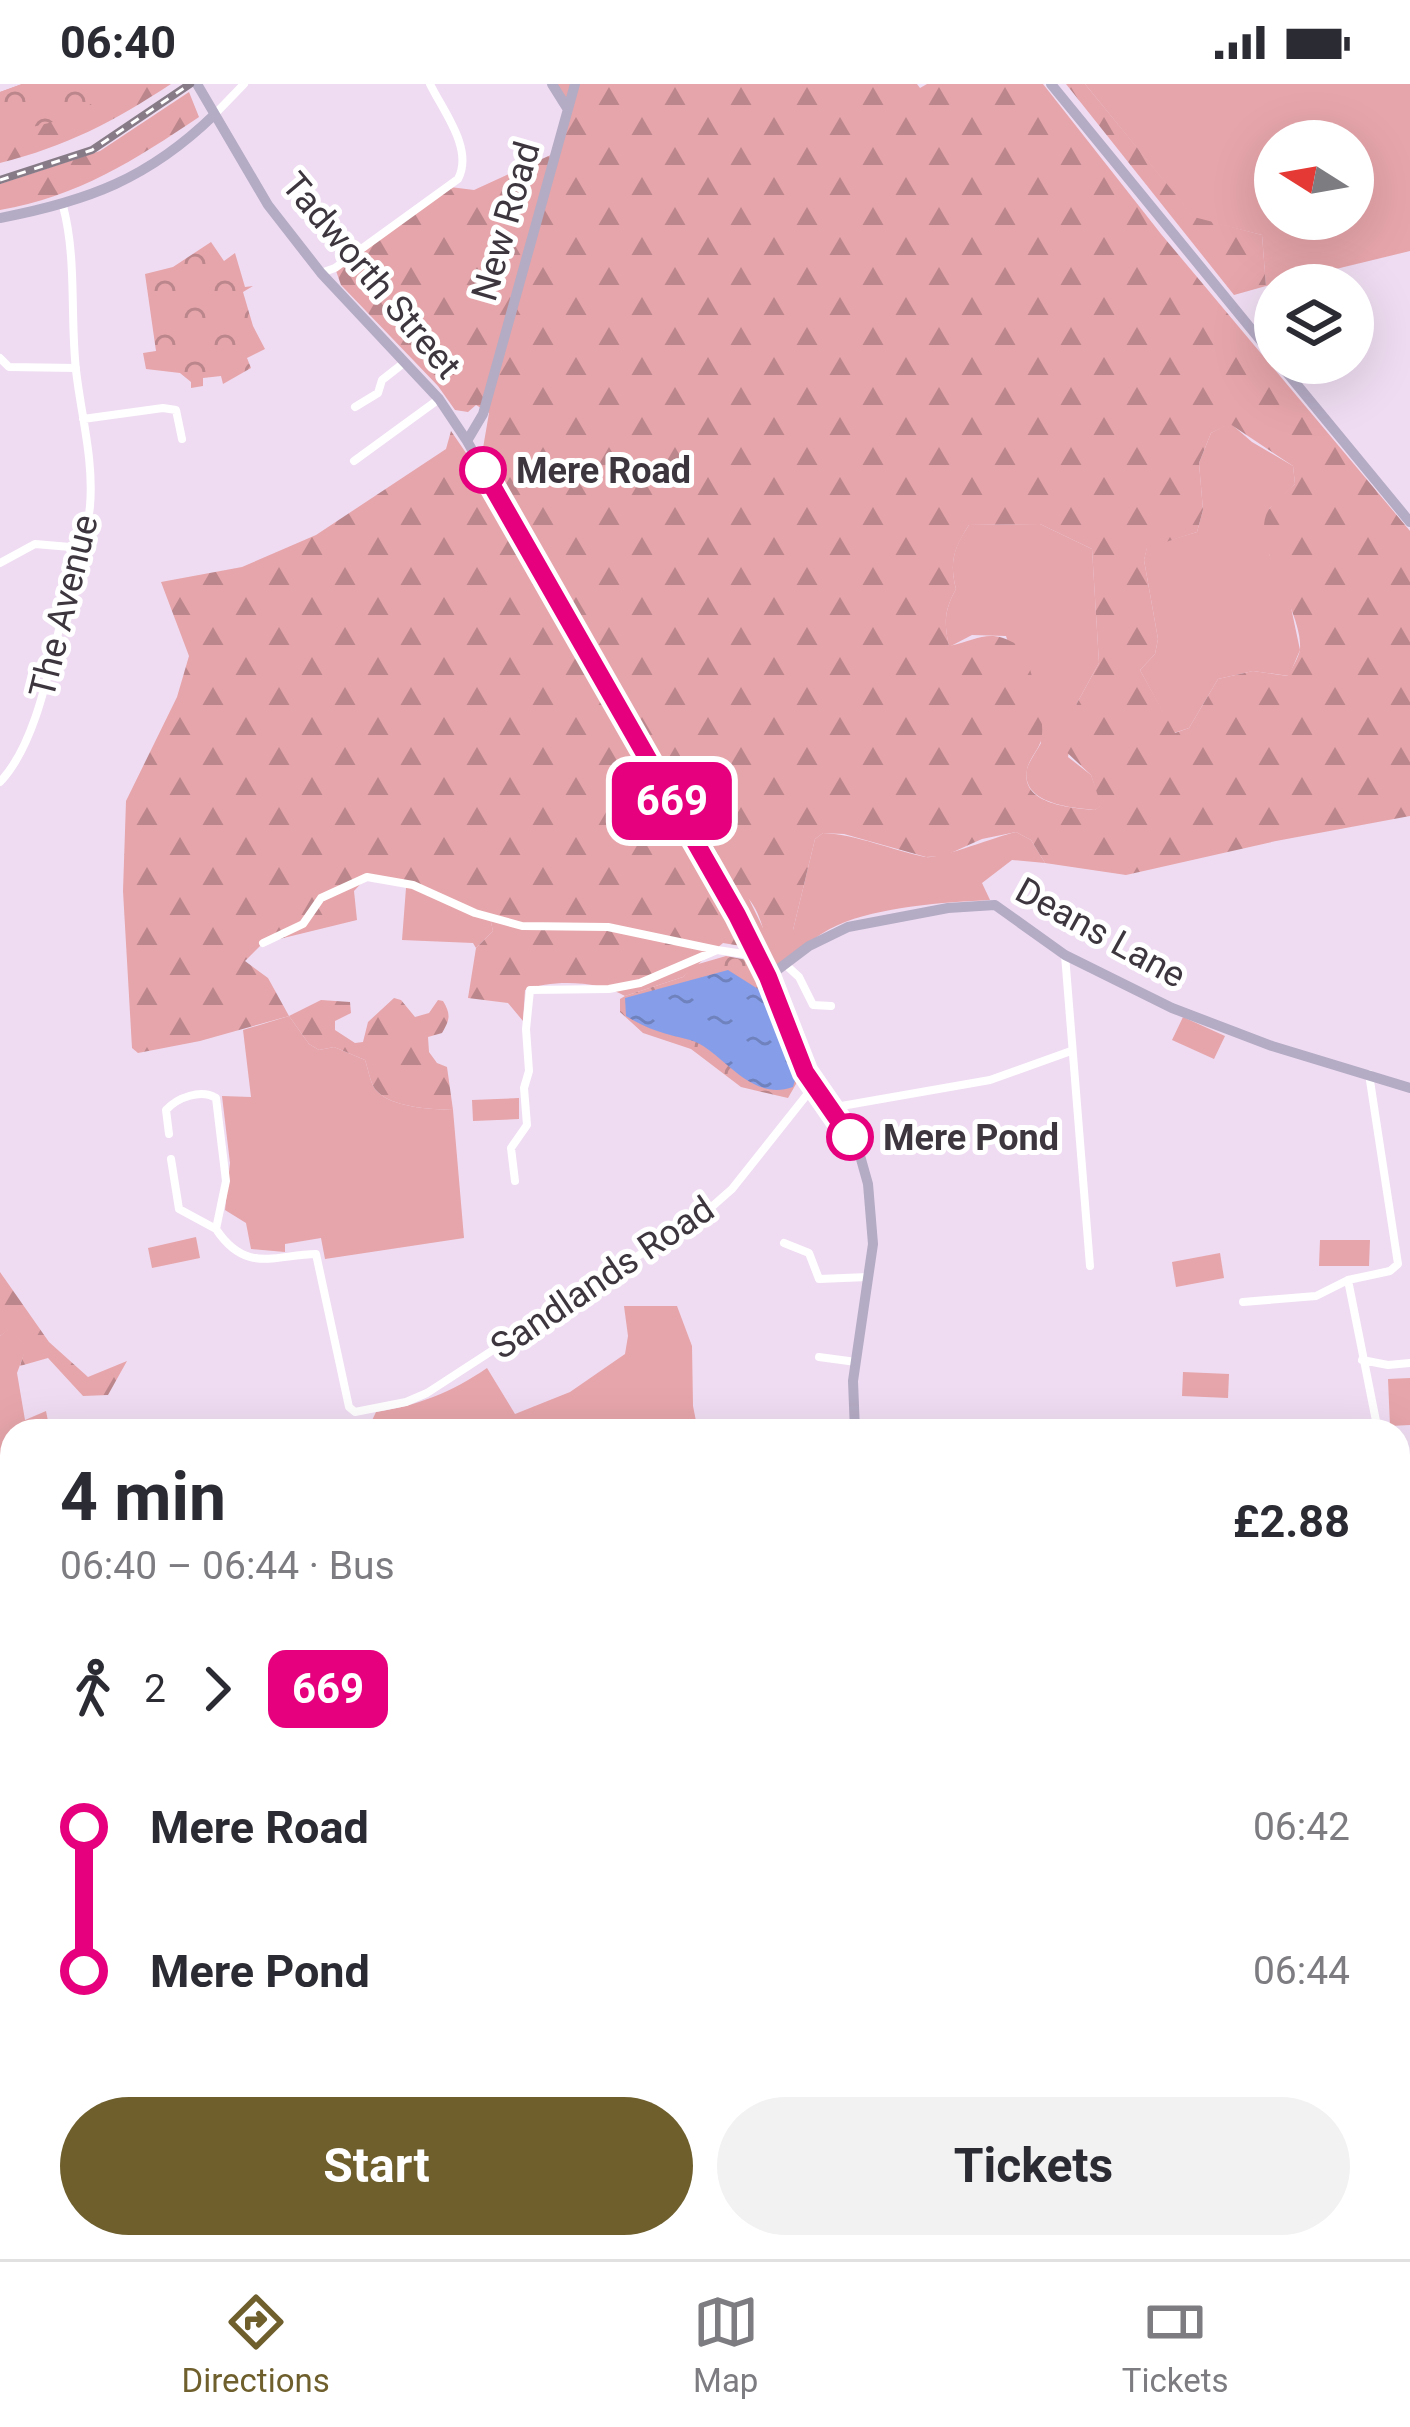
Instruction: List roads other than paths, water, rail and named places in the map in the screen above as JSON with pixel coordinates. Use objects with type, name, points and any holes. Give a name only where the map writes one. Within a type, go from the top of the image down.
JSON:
[{"type":"main road","name":"Tadworth Street","points":[[197,84],[268,205],[321,274],[439,399],[466,441]]},
{"type":"main road","points":[[552,84],[568,108]]},
{"type":"main road","name":"New Road","points":[[466,441],[483,414],[575,84]]},
{"type":"main road","points":[[1052,84],[1254,333]]},
{"type":"main road","points":[[0,218],[91,196],[161,158],[214,115]]},
{"type":"main road","points":[[1296,384],[1410,521]]},
{"type":"main road","points":[[466,441],[758,956],[813,1087],[859,1152],[868,1184],[873,1244],[856,1362],[855,1419]]},
{"type":"main road","name":"Deans Lane","points":[[768,977],[809,946],[848,927],[987,905],[1010,912],[1065,955],[1190,1015],[1410,1088]]},
{"type":"street","points":[[214,115],[244,84]]},
{"type":"street","points":[[321,274],[458,179],[464,157],[430,84]]},
{"type":"street","name":"The Avenue","points":[[0,782],[36,713],[91,501],[63,206]]},
{"type":"street","points":[[0,358],[9,367],[76,368]]},
{"type":"street","points":[[355,407],[378,393],[382,380],[406,361]]},
{"type":"street","points":[[354,461],[439,399]]},
{"type":"street","points":[[83,418],[176,410],[182,439]]},
{"type":"street","points":[[0,563],[35,544],[82,548]]},
{"type":"street","points":[[0,764],[10,769]]},
{"type":"street","points":[[263,944],[303,924],[321,898],[367,877],[413,885],[475,913],[522,926],[608,927],[758,956]]},
{"type":"street","points":[[515,1181],[511,1148],[527,1125],[524,1088],[529,1071],[530,990],[609,989],[640,983],[717,950]]},
{"type":"street","points":[[1065,955],[1090,1266]]},
{"type":"street","points":[[787,966],[799,977],[809,1001],[817,1007],[831,1006]]},
{"type":"street","points":[[829,1109],[990,1080],[1071,1051]]},
{"type":"street","points":[[1243,1302],[1316,1296],[1348,1280],[1390,1271],[1397,1264],[1370,1072]]},
{"type":"street","name":"Sandlands Road","points":[[216,1229],[234,1250],[256,1259],[313,1252],[318,1256],[351,1411],[406,1402],[427,1393],[707,1211],[732,1189],[813,1087]]},
{"type":"street","points":[[169,1134],[169,1106],[184,1097],[209,1094],[216,1098],[226,1181],[216,1229],[178,1208],[171,1160]]},
{"type":"street","points":[[784,1243],[809,1253],[819,1279],[868,1277]]},
{"type":"street","points":[[1348,1280],[1375,1419]]},
{"type":"street","points":[[819,1357],[856,1362]]},
{"type":"street","points":[[1362,1360],[1410,1363]]},
{"type":"water","name":"Mere Pond","points":[[728,970],[766,994],[797,1074],[793,1087],[762,1088],[701,1045],[626,1016],[625,998]]},
{"type":"railway","points":[[0,180],[92,150],[190,84]]},
{"type":"place","name":"Mere Road","points":[[483,470]]},
{"type":"place","name":"Mere Pond","points":[[850,1137]]}]
